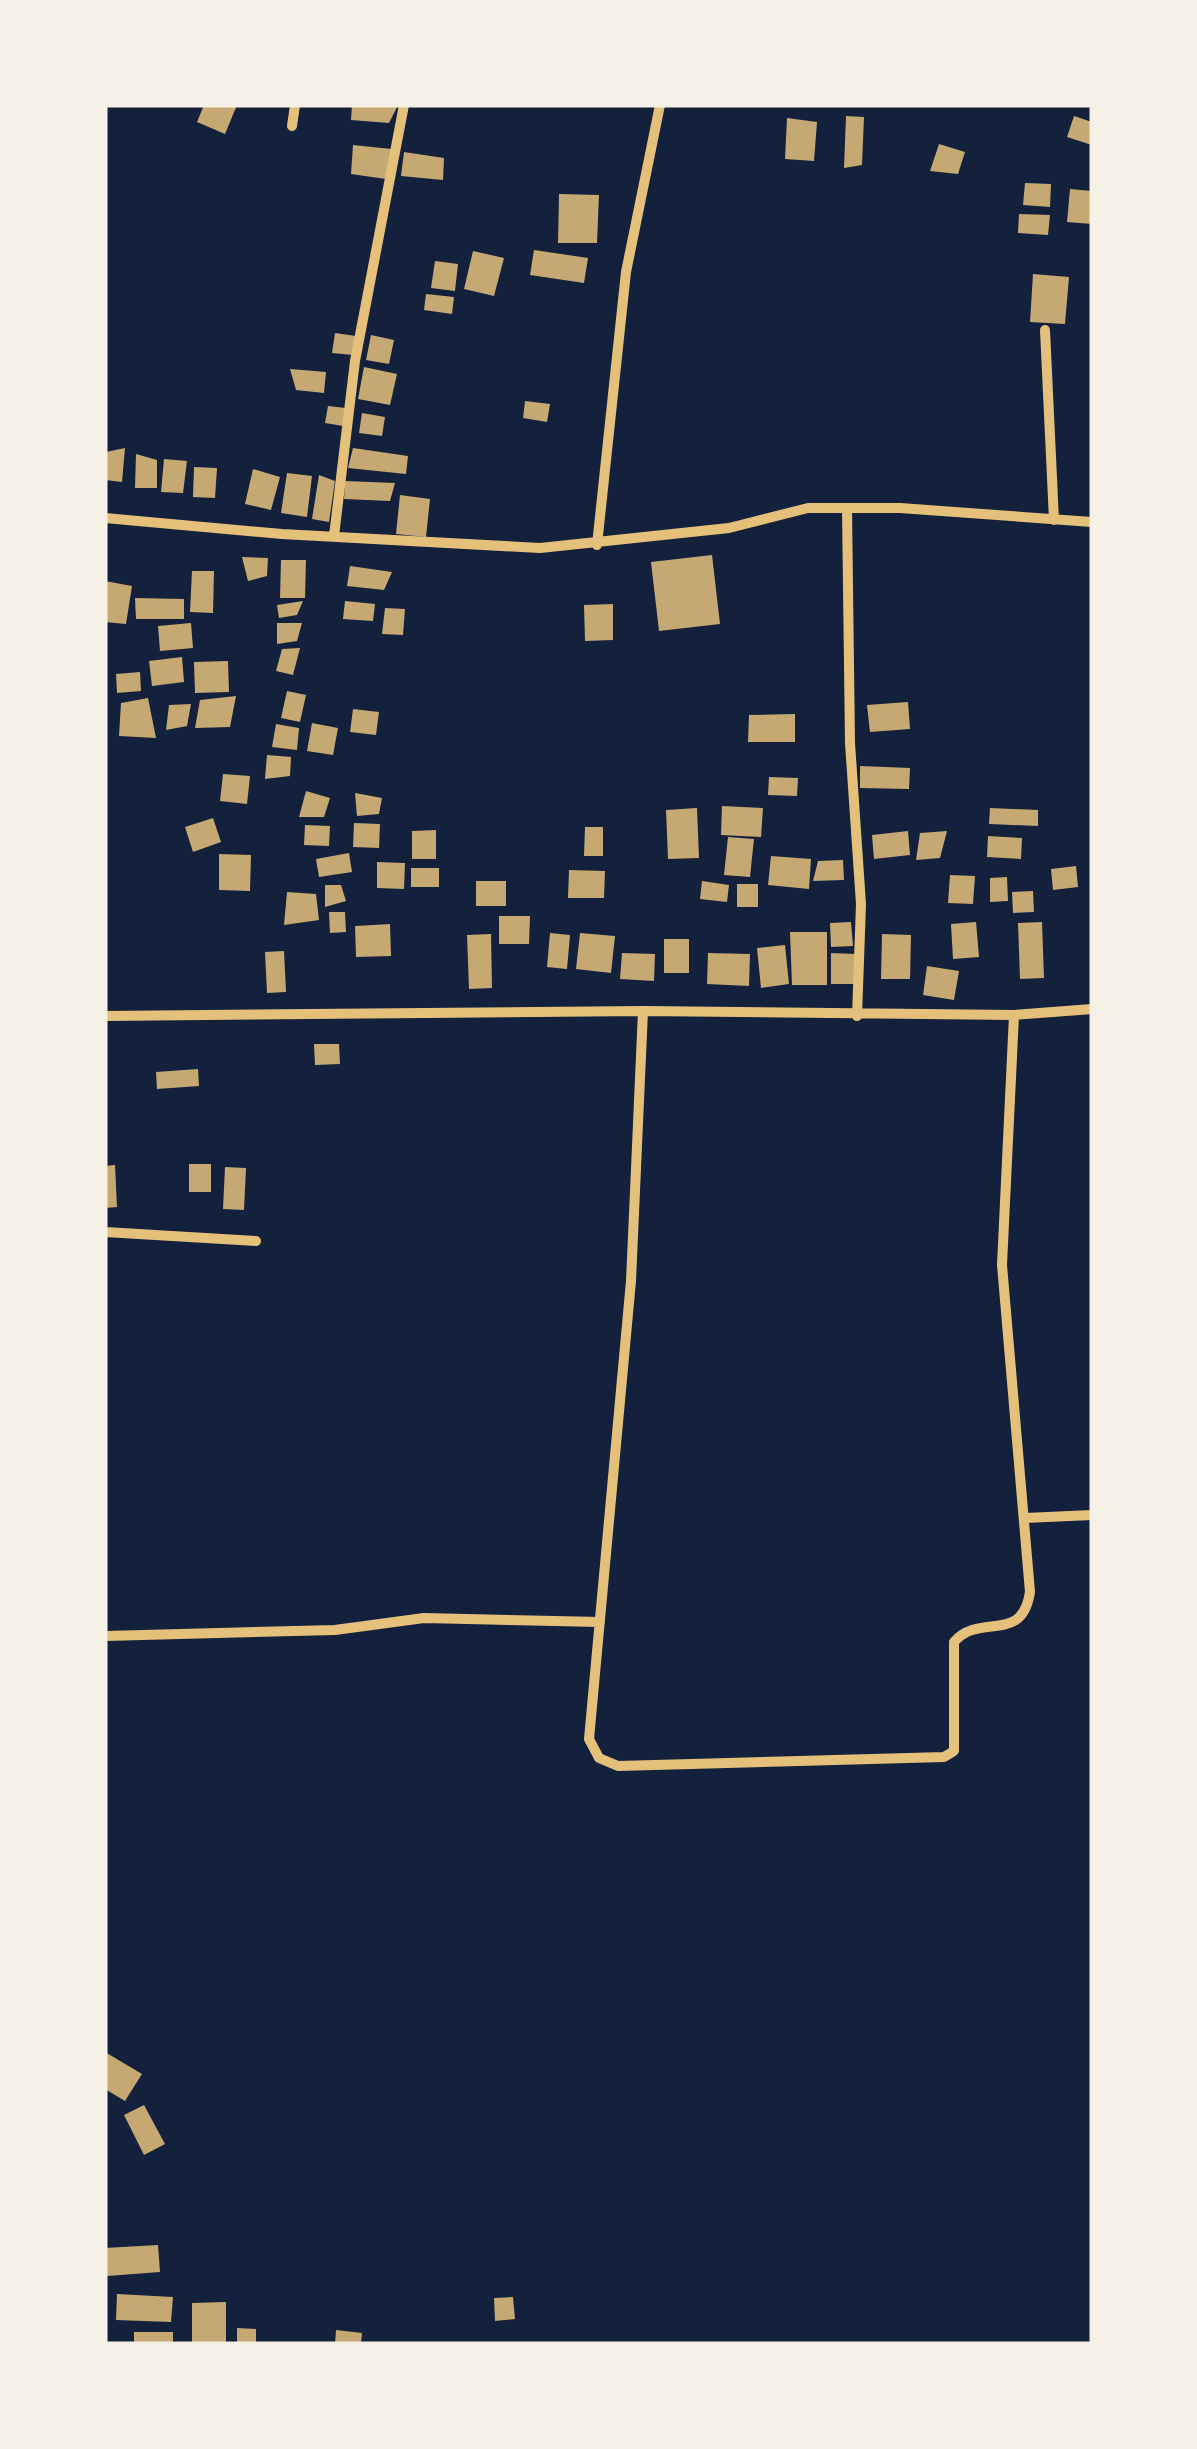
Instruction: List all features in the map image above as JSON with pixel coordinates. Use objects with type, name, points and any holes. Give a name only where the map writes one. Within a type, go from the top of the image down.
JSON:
[{"type":"street","points":[[292,126],[294,105]]},
{"type":"street","points":[[334,536],[355,361],[404,105]]},
{"type":"street","points":[[597,544],[626,272],[660,105]]},
{"type":"street","points":[[1044,330],[1054,520]]},
{"type":"street","points":[[105,518],[540,548],[729,528],[790,510],[848,508],[1092,522]]},
{"type":"street","points":[[848,508],[850,743],[861,904],[857,1016]]},
{"type":"street","points":[[105,1016],[643,1011],[1014,1015],[1092,1009]]},
{"type":"street","points":[[643,1011],[631,1281],[588,1739],[599,1758],[618,1766],[944,1757],[954,1751],[954,1642],[970,1631],[1014,1622],[1028,1608],[1025,1518],[1002,1264],[1014,1015]]},
{"type":"street","points":[[105,1232],[256,1241]]},
{"type":"street","points":[[1025,1518],[1092,1516]]},
{"type":"street","points":[[105,1636],[335,1630],[424,1618],[600,1622]]},
{"type":"building","points":[[204,105],[237,105],[225,134],[197,122]]},
{"type":"building","points":[[352,105],[398,105],[389,123],[351,120]]},
{"type":"building","points":[[846,116],[864,117],[862,165],[844,168]]},
{"type":"building","points":[[1074,116],[1092,122],[1092,145],[1067,137]]},
{"type":"building","points":[[787,118],[817,122],[814,161],[785,159]]},
{"type":"building","points":[[939,144],[965,152],[958,174],[930,171]]},
{"type":"building","points":[[353,145],[392,149],[386,179],[351,174]]},
{"type":"building","points":[[404,152],[444,158],[443,180],[401,176]]},
{"type":"building","points":[[1025,183],[1051,184],[1050,207],[1023,205]]},
{"type":"building","points":[[1070,189],[1092,191],[1092,224],[1067,222]]},
{"type":"building","points":[[559,194],[599,195],[597,243],[558,243]]},
{"type":"building","points":[[1019,214],[1050,215],[1048,235],[1018,233]]},
{"type":"building","points":[[534,250],[588,258],[584,283],[530,275]]},
{"type":"building","points":[[473,251],[504,258],[494,296],[464,289]]},
{"type":"building","points":[[435,261],[458,264],[455,291],[431,288]]},
{"type":"building","points":[[1033,274],[1069,277],[1065,324],[1030,322]]},
{"type":"building","points":[[426,294],[454,297],[452,314],[424,310]]},
{"type":"building","points":[[335,333],[356,336],[353,355],[332,353]]},
{"type":"building","points":[[371,335],[394,340],[389,364],[366,360]]},
{"type":"building","points":[[364,367],[397,374],[390,405],[358,399]]},
{"type":"building","points":[[290,369],[326,372],[324,393],[296,390]]},
{"type":"building","points":[[525,401],[550,404],[547,422],[523,418]]},
{"type":"building","points":[[328,406],[346,408],[343,426],[325,423]]},
{"type":"building","points":[[362,413],[385,417],[382,436],[359,433]]},
{"type":"building","points":[[125,448],[122,482],[105,480],[106,452]]},
{"type":"building","points":[[353,448],[408,456],[406,474],[348,468]]},
{"type":"building","points":[[136,454],[157,460],[157,488],[135,488]]},
{"type":"building","points":[[164,459],[187,461],[183,493],[161,492]]},
{"type":"building","points":[[194,467],[217,468],[215,498],[193,497]]},
{"type":"building","points":[[253,469],[280,477],[271,510],[245,504]]},
{"type":"building","points":[[287,473],[312,476],[307,517],[281,513]]},
{"type":"building","points":[[319,475],[335,481],[329,522],[312,519]]},
{"type":"building","points":[[345,481],[395,483],[390,501],[344,499]]},
{"type":"building","points":[[400,495],[430,499],[426,537],[396,534]]},
{"type":"building","points":[[712,555],[720,624],[659,631],[651,562]]},
{"type":"building","points":[[242,557],[268,558],[267,576],[248,581]]},
{"type":"building","points":[[281,560],[306,560],[305,598],[280,598]]},
{"type":"building","points":[[350,566],[392,572],[384,590],[347,586]]},
{"type":"building","points":[[192,571],[214,571],[213,613],[190,612]]},
{"type":"building","points":[[105,581],[132,586],[126,624],[105,622]]},
{"type":"building","points":[[135,598],[184,599],[184,619],[136,619]]},
{"type":"building","points":[[303,601],[297,615],[279,618],[277,605]]},
{"type":"building","points":[[345,601],[375,604],[373,621],[343,619]]},
{"type":"building","points":[[613,604],[613,640],[585,641],[584,605]]},
{"type":"building","points":[[385,608],[405,609],[403,635],[382,634]]},
{"type":"building","points":[[191,623],[193,648],[160,651],[158,626]]},
{"type":"building","points":[[277,623],[302,623],[297,641],[277,644]]},
{"type":"building","points":[[300,648],[293,675],[276,671],[282,649]]},
{"type":"building","points":[[182,657],[184,682],[152,686],[149,661]]},
{"type":"building","points":[[228,661],[229,692],[195,693],[194,662]]},
{"type":"building","points":[[140,672],[141,691],[117,693],[116,674]]},
{"type":"building","points":[[287,691],[306,695],[300,722],[281,718]]},
{"type":"building","points":[[236,696],[230,727],[195,728],[200,700]]},
{"type":"building","points":[[148,698],[156,738],[119,736],[121,703]]},
{"type":"building","points":[[908,702],[910,729],[870,732],[867,705]]},
{"type":"building","points":[[191,704],[187,726],[166,730],[169,705]]},
{"type":"building","points":[[353,709],[379,712],[376,735],[350,732]]},
{"type":"building","points":[[795,714],[795,742],[748,742],[749,715]]},
{"type":"building","points":[[312,723],[338,728],[333,755],[307,751]]},
{"type":"building","points":[[276,724],[299,728],[297,750],[272,747]]},
{"type":"building","points":[[267,755],[291,757],[290,776],[265,779]]},
{"type":"building","points":[[860,766],[910,768],[909,789],[860,788]]},
{"type":"building","points":[[223,774],[250,776],[247,804],[220,801]]},
{"type":"building","points":[[769,777],[798,778],[797,796],[768,795]]},
{"type":"building","points":[[306,791],[330,798],[324,817],[299,817]]},
{"type":"building","points":[[355,793],[382,798],[379,814],[357,816]]},
{"type":"building","points":[[722,806],[763,808],[761,837],[721,835]]},
{"type":"building","points":[[697,808],[699,858],[668,859],[666,810]]},
{"type":"building","points":[[990,808],[1038,810],[1038,826],[989,824]]},
{"type":"building","points":[[213,818],[221,842],[193,852],[185,827]]},
{"type":"building","points":[[354,823],[380,824],[379,848],[353,847]]},
{"type":"building","points":[[305,825],[330,826],[329,846],[304,845]]},
{"type":"building","points":[[585,827],[603,827],[603,856],[584,856]]},
{"type":"building","points":[[436,830],[436,859],[412,859],[412,831]]},
{"type":"building","points":[[908,831],[910,855],[874,859],[872,835]]},
{"type":"building","points":[[947,831],[940,858],[916,860],[920,833]]},
{"type":"building","points":[[988,836],[1022,838],[1021,859],[987,857]]},
{"type":"building","points":[[728,837],[754,839],[750,877],[724,875]]},
{"type":"building","points":[[349,853],[352,872],[319,877],[316,859]]},
{"type":"building","points":[[219,854],[251,855],[250,891],[219,890]]},
{"type":"building","points":[[771,856],[811,859],[809,889],[768,885]]},
{"type":"building","points":[[843,860],[844,880],[813,881],[818,861]]},
{"type":"building","points":[[377,862],[405,863],[404,889],[377,888]]},
{"type":"building","points":[[1076,866],[1078,887],[1053,890],[1051,869]]},
{"type":"building","points":[[411,868],[439,868],[439,887],[411,887]]},
{"type":"building","points":[[569,870],[605,871],[604,898],[568,898]]},
{"type":"building","points":[[950,875],[975,876],[973,904],[948,903]]},
{"type":"building","points":[[1007,877],[1008,901],[990,902],[990,878]]},
{"type":"building","points":[[476,881],[506,881],[506,906],[476,906]]},
{"type":"building","points":[[702,881],[729,885],[727,902],[700,899]]},
{"type":"building","points":[[737,884],[758,884],[758,907],[737,907]]},
{"type":"building","points":[[325,885],[341,885],[346,901],[325,907]]},
{"type":"building","points":[[1033,891],[1034,912],[1013,913],[1012,892]]},
{"type":"building","points":[[287,892],[316,894],[319,920],[284,925]]},
{"type":"building","points":[[329,912],[345,912],[346,932],[330,933]]},
{"type":"building","points":[[499,916],[530,916],[529,944],[499,944]]},
{"type":"building","points":[[851,922],[853,946],[831,947],[830,923]]},
{"type":"building","points":[[976,922],[979,957],[953,959],[951,924]]},
{"type":"building","points":[[1042,922],[1044,978],[1020,979],[1018,923]]},
{"type":"building","points":[[390,924],[391,956],[356,957],[355,926]]},
{"type":"building","points":[[790,932],[827,932],[827,985],[792,985]]},
{"type":"building","points":[[550,933],[570,935],[567,969],[547,967]]},
{"type":"building","points":[[580,933],[615,936],[611,973],[576,969]]},
{"type":"building","points":[[491,934],[492,988],[469,989],[467,935]]},
{"type":"building","points":[[882,934],[911,935],[910,979],[881,979]]},
{"type":"building","points":[[664,939],[689,939],[689,973],[664,973]]},
{"type":"building","points":[[785,945],[789,984],[761,988],[757,948]]},
{"type":"building","points":[[284,951],[286,992],[267,993],[265,952]]},
{"type":"building","points":[[622,953],[655,954],[654,981],[620,979]]},
{"type":"building","points":[[708,953],[750,954],[749,986],[707,984]]},
{"type":"building","points":[[831,953],[855,954],[855,984],[831,984]]},
{"type":"building","points":[[927,966],[959,971],[954,1000],[923,995]]},
{"type":"building","points":[[314,1044],[339,1044],[340,1064],[315,1065]]},
{"type":"building","points":[[198,1069],[199,1086],[157,1089],[156,1072]]},
{"type":"building","points":[[189,1164],[211,1164],[211,1192],[189,1192]]},
{"type":"building","points":[[115,1165],[117,1207],[105,1208],[105,1166]]},
{"type":"building","points":[[225,1167],[246,1168],[244,1210],[223,1209]]},
{"type":"building","points":[[105,2052],[142,2074],[125,2101],[105,2089]]},
{"type":"building","points":[[144,2105],[165,2144],[144,2155],[124,2115]]},
{"type":"building","points":[[158,2245],[160,2272],[107,2276],[105,2248]]},
{"type":"building","points":[[117,2294],[173,2297],[171,2322],[116,2320]]},
{"type":"building","points":[[513,2297],[515,2319],[495,2321],[494,2298]]},
{"type":"building","points":[[226,2302],[226,2344],[192,2344],[192,2303]]},
{"type":"building","points":[[237,2328],[256,2329],[256,2344],[237,2344]]},
{"type":"building","points":[[336,2330],[362,2333],[361,2344],[335,2344]]},
{"type":"building","points":[[134,2332],[173,2332],[173,2344],[134,2344]]}]
